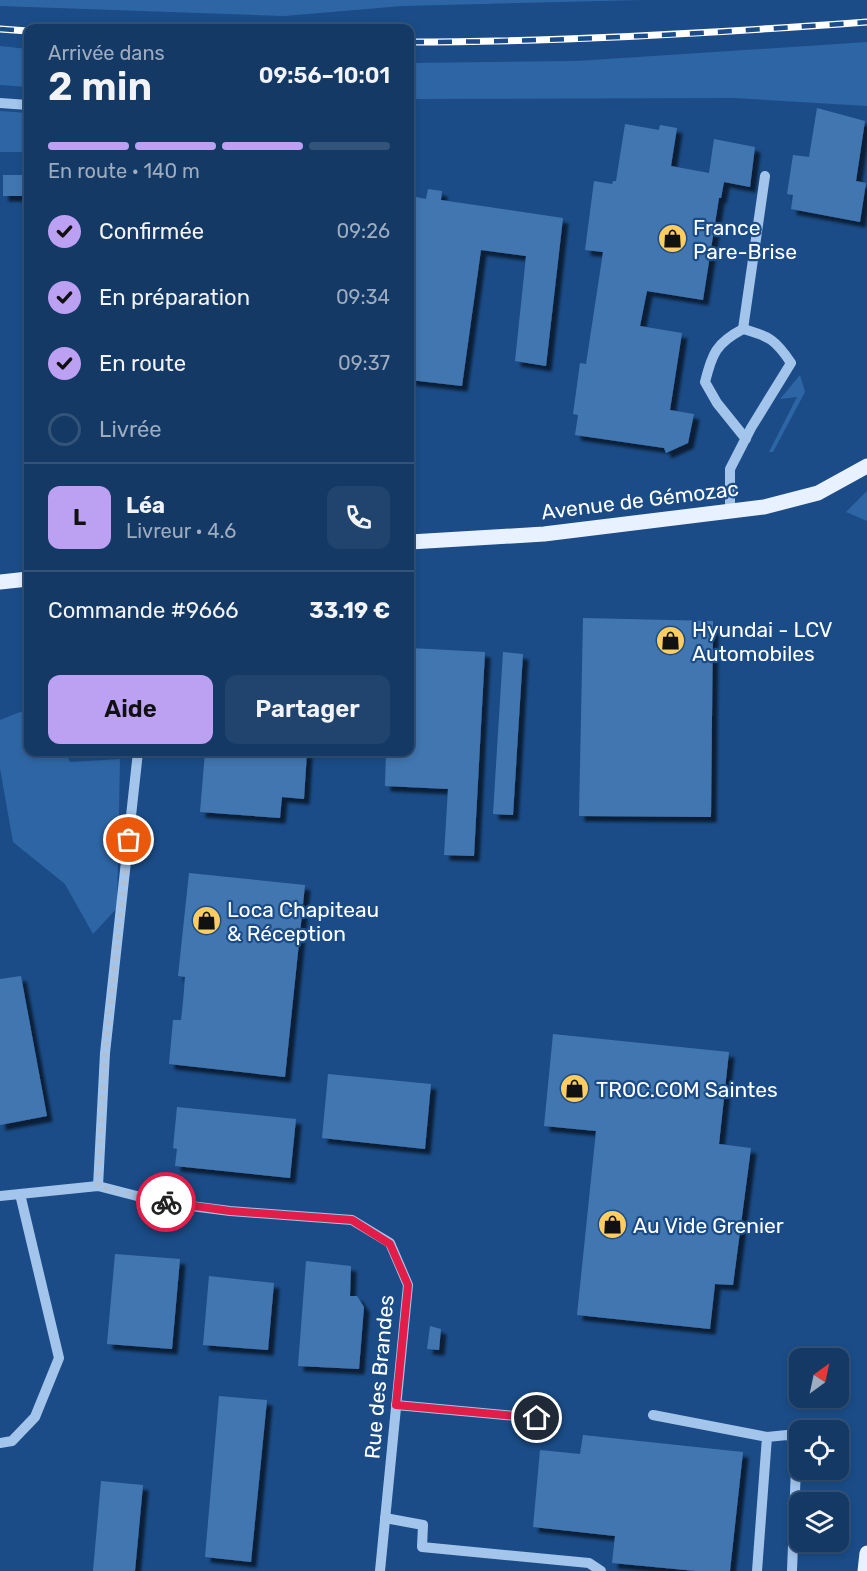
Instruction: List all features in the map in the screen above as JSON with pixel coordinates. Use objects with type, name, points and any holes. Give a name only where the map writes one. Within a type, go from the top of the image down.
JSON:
[{"type":"main road","name":"Avenue de Gémozac","points":[[414,542],[544,534],[764,507],[818,493],[867,466]]},
{"type":"main road","points":[[0,582],[24,579]]},
{"type":"main road","points":[[865,1571],[867,1553]]},
{"type":"street","points":[[0,103],[24,105]]},
{"type":"street","points":[[742,329],[765,176]]},
{"type":"street","points":[[730,510],[730,470],[791,363],[779,345],[764,334],[742,329],[722,340],[710,362],[705,382],[717,403],[746,439]]},
{"type":"street","points":[[0,1196],[98,1186],[105,1053],[138,756]]},
{"type":"street","name":"Rue des Brandes","points":[[98,1186],[160,1202],[219,1210],[352,1220],[390,1244],[408,1285],[380,1571]]},
{"type":"street","points":[[0,1443],[12,1441],[35,1418],[59,1358],[20,1194]]},
{"type":"street","points":[[396,1405],[537,1418]]},
{"type":"street","points":[[653,1415],[767,1437],[787,1435],[798,1440],[792,1571]]},
{"type":"street","points":[[757,1571],[767,1437]]},
{"type":"street","points":[[385,1518],[423,1525],[422,1547],[589,1563],[602,1571]]},
{"type":"shaded area","points":[[0,0],[642,0],[402,6],[284,16],[0,6]]},
{"type":"shaded area","points":[[867,42],[867,106],[734,98],[414,99],[414,63],[577,61]]},
{"type":"shaded area","points":[[0,46],[24,49],[24,87],[0,85]]},
{"type":"shaded area","points":[[0,111],[24,113],[24,152],[0,152]]},
{"type":"shaded area","points":[[800,375],[805,392],[773,452],[769,452],[797,397],[780,399]]},
{"type":"shaded area","points":[[867,491],[867,521],[846,512]]},
{"type":"shaded area","points":[[24,712],[24,756],[68,756],[70,762],[120,759],[117,908],[93,934],[65,884],[13,842],[0,768],[0,720]]},
{"type":"building","points":[[817,108],[865,121],[856,181],[866,183],[860,222],[791,209],[793,195],[787,194],[793,155],[809,157]]},
{"type":"building","points":[[625,124],[659,130],[660,125],[677,128],[671,166],[709,173],[714,139],[755,147],[750,187],[724,182],[721,198],[719,198],[703,300],[647,291],[640,326],[682,333],[670,410],[694,414],[688,443],[666,453],[664,448],[575,435],[578,415],[573,414],[580,363],[586,364],[603,252],[585,250],[594,181],[612,184],[616,181]]},
{"type":"building","points":[[3,175],[24,175],[24,196],[3,196]]},
{"type":"building","points":[[428,189],[442,191],[441,200],[563,218],[546,366],[515,361],[526,256],[481,250],[462,386],[414,380],[414,197],[426,199]]},
{"type":"building","points":[[583,618],[713,621],[711,817],[579,816]]},
{"type":"building","points":[[414,648],[485,652],[474,856],[444,855],[448,789],[385,786],[386,756],[414,756]]},
{"type":"building","points":[[503,652],[523,654],[513,815],[493,814]]},
{"type":"building","points":[[205,756],[307,756],[304,799],[282,797],[280,818],[200,812]]},
{"type":"building","points":[[189,873],[305,885],[285,1077],[169,1064],[173,1020],[181,1020],[183,1002],[185,977],[178,976]]},
{"type":"building","points":[[21,976],[47,1116],[0,1125],[0,979]]},
{"type":"building","points":[[553,1034],[729,1052],[719,1144],[751,1148],[733,1285],[715,1284],[710,1329],[577,1315],[596,1131],[544,1126]]},
{"type":"building","points":[[328,1074],[431,1084],[425,1149],[322,1138]]},
{"type":"building","points":[[177,1107],[296,1119],[290,1178],[175,1166],[177,1149],[173,1148]]},
{"type":"building","points":[[115,1254],[180,1259],[172,1349],[107,1344]]},
{"type":"building","points":[[306,1261],[351,1266],[350,1296],[357,1296],[364,1307],[359,1369],[298,1366]]},
{"type":"building","points":[[209,1276],[274,1283],[268,1350],[203,1345]]},
{"type":"building","points":[[430,1326],[441,1329],[439,1350],[427,1349]]},
{"type":"building","points":[[219,1396],[267,1400],[251,1562],[205,1557]]},
{"type":"building","points":[[583,1435],[743,1452],[730,1571],[696,1571],[612,1563],[615,1536],[533,1527],[540,1450],[580,1454]]},
{"type":"building","points":[[101,1481],[143,1485],[135,1571],[93,1571]]},
{"type":"railway","points":[[414,42],[638,36],[867,22]]},
{"type":"railway","points":[[0,29],[24,31]]},
{"type":"way so far","points":[[129,840],[105,1053],[98,1186],[166,1202]]},
{"type":"place","name":"France Pare-Brise","points":[[672,239]]},
{"type":"place","name":"Hyundai - LCV Automobiles","points":[[671,641]]},
{"type":"place","name":"Loca Chapiteau & Réception","points":[[206,921]]},
{"type":"place","name":"TROC.COM Saintes","points":[[575,1089]]},
{"type":"place","name":"Au Vide Grenier","points":[[612,1225]]},
{"type":"route","points":[[166,1202],[230,1211],[352,1220],[390,1244],[408,1285],[396,1405],[537,1418]]}]
